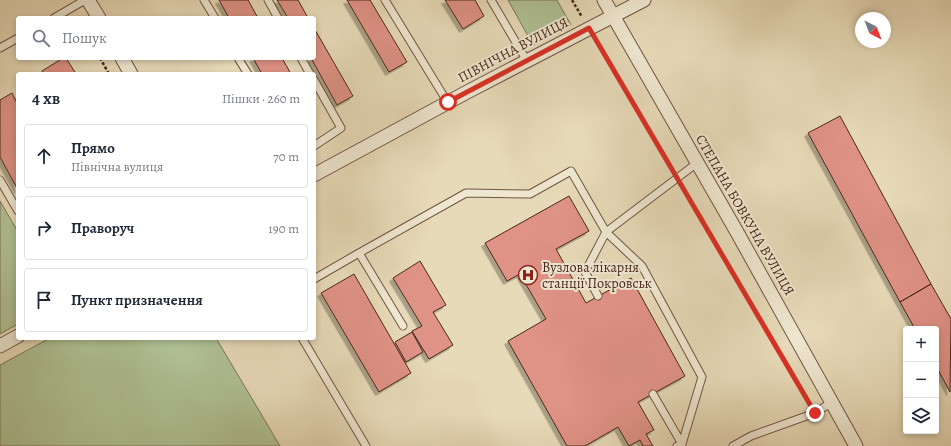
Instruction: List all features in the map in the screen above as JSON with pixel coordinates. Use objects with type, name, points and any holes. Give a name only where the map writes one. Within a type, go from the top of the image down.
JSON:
[{"type":"street","points":[[88,0],[98,16]]},
{"type":"street","name":"СТЕПАНА БОВКУНА ВУЛИЦЯ","points":[[604,0],[856,446]]},
{"type":"street","name":"ПІВНІЧНА ВУЛИЦЯ","points":[[316,174],[448,102],[644,0]]},
{"type":"street","points":[[123,60],[130,72]]},
{"type":"street","points":[[0,346],[16,337]]},
{"type":"lane","points":[[57,16],[85,0]]},
{"type":"lane","points":[[204,0],[214,16]]},
{"type":"lane","points":[[268,0],[277,16]]},
{"type":"lane","points":[[385,0],[448,102]]},
{"type":"lane","points":[[491,0],[527,61]]},
{"type":"lane","points":[[0,48],[16,39]]},
{"type":"lane","points":[[239,60],[247,72]]},
{"type":"lane","points":[[302,60],[309,72]]},
{"type":"lane","points":[[316,84],[341,128],[316,145]]},
{"type":"lane","points":[[598,296],[585,272],[606,232],[697,163]]},
{"type":"lane","points":[[316,278],[466,193],[530,194],[571,171],[606,232],[642,266],[702,377],[680,445]]},
{"type":"lane","points":[[0,180],[16,208]]},
{"type":"lane","points":[[359,253],[403,326]]},
{"type":"lane","points":[[303,340],[366,446]]},
{"type":"lane","points":[[653,394],[680,445]]},
{"type":"lane","points":[[733,446],[751,436],[815,413],[832,402]]},
{"type":"path","points":[[572,0],[815,413]]},
{"type":"path","points":[[101,60],[108,72]]},
{"type":"green space","points":[[508,0],[557,0],[571,25],[533,45]]},
{"type":"green space","points":[[0,201],[16,229],[16,325],[0,334]]},
{"type":"green space","points":[[46,340],[217,340],[280,446],[0,446],[0,365]]},
{"type":"building","points":[[219,0],[248,0],[257,16],[228,16]]},
{"type":"building","points":[[277,0],[298,0],[307,16],[287,16]]},
{"type":"building","points":[[347,0],[370,0],[407,62],[389,72]]},
{"type":"building","points":[[445,0],[475,0],[484,16],[463,29]]},
{"type":"building","points":[[316,31],[353,96],[337,105],[312,60],[316,60]]},
{"type":"building","points":[[60,60],[67,60],[75,72],[43,72],[42,71]]},
{"type":"building","points":[[254,60],[283,60],[290,72],[261,72]]},
{"type":"building","points":[[12,93],[16,101],[16,186],[0,157],[0,100]]},
{"type":"building","points":[[840,116],[931,284],[900,302],[808,133]]},
{"type":"building","points":[[569,196],[589,231],[556,249],[586,303],[631,278],[685,376],[638,402],[654,430],[646,434],[653,446],[643,446],[640,440],[629,446],[618,427],[585,446],[567,446],[508,341],[546,319],[520,274],[507,281],[485,243]]},
{"type":"building","points":[[420,261],[446,305],[433,312],[453,345],[429,359],[412,331],[422,326],[393,278]]},
{"type":"building","points":[[354,274],[411,373],[379,392],[321,293]]},
{"type":"building","points":[[931,284],[951,319],[950,392],[939,372],[939,326],[913,326],[900,302]]},
{"type":"building","points":[[412,332],[423,352],[406,362],[395,342]]},
{"type":"place","name":"Вузлова лікарня станції Покровськ","points":[[528,275]]},
{"type":"route","points":[[448,102],[589,28],[815,413]]}]
